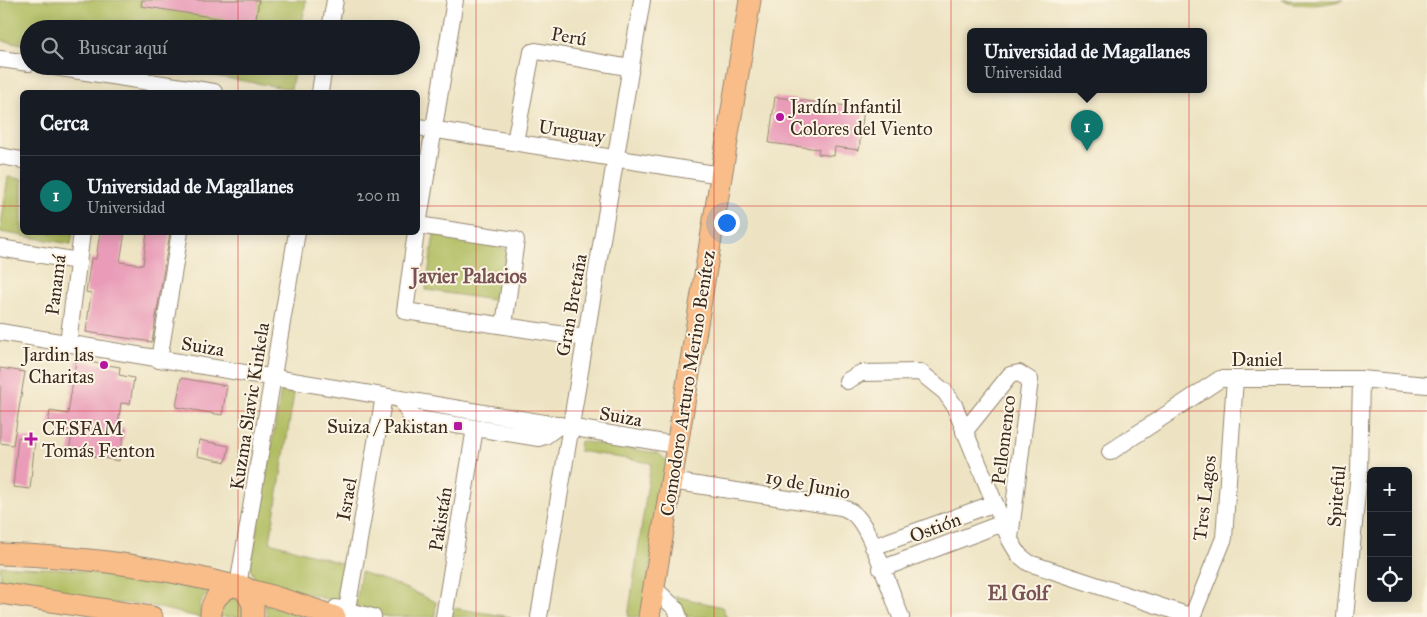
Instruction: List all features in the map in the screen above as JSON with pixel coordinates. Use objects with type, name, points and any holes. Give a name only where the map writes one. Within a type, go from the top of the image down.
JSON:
[{"type":"main road","name":"Comodoro Arturo Merino Benítez","points":[[649,617],[750,0]]},
{"type":"main road","points":[[0,554],[81,558],[124,563],[239,586],[299,604],[341,613]]},
{"type":"main road","points":[[211,617],[214,601],[224,590],[239,586]]},
{"type":"main road","points":[[239,586],[253,604],[253,617]]},
{"type":"main road","points":[[0,593],[152,617]]},
{"type":"street","points":[[332,20],[335,0]]},
{"type":"street","points":[[420,197],[425,128],[455,0]]},
{"type":"street","name":"Gran Bretaña","points":[[539,617],[565,426],[585,338],[642,0]]},
{"type":"street","name":"Perú","points":[[515,142],[529,58],[532,52],[631,68]]},
{"type":"street","points":[[0,59],[20,62]]},
{"type":"street","points":[[103,75],[195,90]]},
{"type":"street","points":[[320,90],[323,75]]},
{"type":"street","name":"Uruguay","points":[[425,128],[721,175]]},
{"type":"street","points":[[0,156],[20,160]]},
{"type":"street","points":[[420,225],[516,240],[504,325]]},
{"type":"street","name":"Panamá","points":[[68,343],[82,235]]},
{"type":"street","points":[[159,360],[180,235]]},
{"type":"street","name":"Kuzma Slavic Kinkela","points":[[239,586],[297,235]]},
{"type":"street","points":[[416,235],[405,311],[585,338]]},
{"type":"street","points":[[0,248],[78,261]]},
{"type":"street","name":"Suiza","points":[[0,332],[676,445]]},
{"type":"street","name":"Pellomenco","points":[[847,381],[861,373],[920,372],[945,392],[954,405],[1010,540],[1019,555],[1029,563],[1193,617]]},
{"type":"street","name":"Pellomenco","points":[[964,432],[1010,375],[1019,373],[1030,380],[1010,540]]},
{"type":"street","name":"Daniel","points":[[1110,452],[1213,381],[1235,379],[1361,379],[1427,384]]},
{"type":"street","name":"Tres Lagos","points":[[1193,617],[1224,538],[1235,379]]},
{"type":"street","name":"Spiteful","points":[[1345,617],[1360,472],[1361,379]]},
{"type":"street","name":"Israel","points":[[341,613],[384,396]]},
{"type":"street","points":[[401,399],[410,415],[417,419],[539,438],[565,426]]},
{"type":"street","name":"Pakistán","points":[[444,617],[475,428]]},
{"type":"street","name":"19 de Junio","points":[[670,481],[846,509],[861,521],[901,617]]},
{"type":"street","name":"Ostión","points":[[873,548],[995,503]]},
{"type":"street","name":"Ostión","points":[[882,569],[1004,523]]},
{"type":"street","points":[[654,588],[676,609],[679,617]]},
{"type":"street","points":[[341,613],[373,617]]},
{"type":"green space","points":[[0,0],[306,0],[303,20],[20,20],[20,43],[0,40]]},
{"type":"green space","points":[[1282,0],[1343,0],[1312,5]]},
{"type":"green space","points":[[209,75],[293,75],[291,89]]},
{"type":"green space","points":[[8,177],[20,179],[20,235],[73,235],[71,244],[0,232]]},
{"type":"green space","points":[[434,234],[507,249],[499,301],[426,290]]},
{"type":"green space","points":[[281,391],[294,394],[270,542],[347,565],[339,602],[255,581],[250,567]]},
{"type":"green space","points":[[580,441],[658,453],[667,461],[642,617],[628,617],[651,463],[579,451]]},
{"type":"green space","points":[[0,566],[68,569],[210,591],[201,603],[202,617],[198,617],[143,604],[105,603],[0,588]]},
{"type":"green space","points":[[361,572],[398,585],[436,602],[435,617],[387,617],[355,608]]},
{"type":"green space","points":[[675,596],[722,607],[727,617],[682,617]]},
{"type":"green space","points":[[231,597],[242,601],[244,617],[220,617],[218,608]]},
{"type":"green space","points":[[265,605],[309,617],[267,617]]},
{"type":"green space","points":[[453,608],[511,617],[451,617]]},
{"type":"building","points":[[142,0],[259,0],[256,20],[230,20],[141,6]]},
{"type":"building","points":[[775,97],[864,108],[859,150],[835,147],[834,156],[818,154],[819,149],[769,143]]},
{"type":"building","points":[[100,235],[124,235],[120,262],[143,265],[147,235],[170,235],[152,342],[86,332],[91,293],[86,292],[91,258],[96,259]]},
{"type":"building","points":[[76,360],[120,367],[119,375],[134,378],[130,404],[121,403],[118,425],[125,429],[119,461],[69,452],[72,434],[57,431],[58,426],[48,424],[50,411],[68,414]]},
{"type":"building","points":[[0,368],[25,372],[13,445],[0,443]]},
{"type":"building","points":[[181,378],[227,386],[222,415],[176,407]]},
{"type":"building","points":[[18,437],[35,439],[30,489],[13,487]]},
{"type":"building","points":[[199,440],[229,446],[226,462],[197,456]]},
{"type":"place","name":"Jardín Infantil Colores del Viento","points":[[780,117]]},
{"type":"place","name":"Universidad de Magallanes","points":[[1087,151]]},
{"type":"place","name":"Jardin las Charitas","points":[[104,365]]},
{"type":"place","name":"Suiza / Pakistan","points":[[458,426]]},
{"type":"place","name":"CESFAM Tomás Fenton","points":[[31,439]]},
{"type":"district","name":"Javier Palacios","points":[[469,276]]},
{"type":"district","name":"El Golf","points":[[1018,593]]}]
